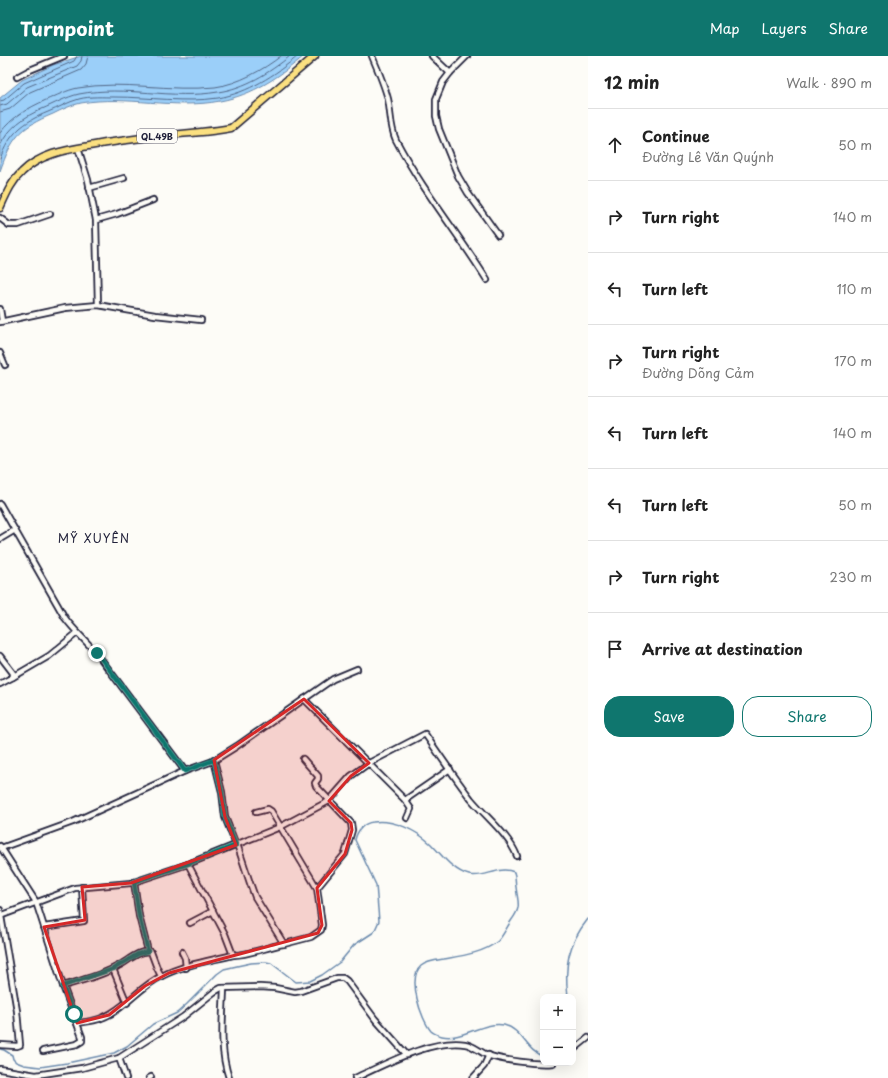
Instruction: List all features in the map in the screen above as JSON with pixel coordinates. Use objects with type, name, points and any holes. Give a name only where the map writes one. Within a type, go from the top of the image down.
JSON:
[{"type":"main road","name":"QL.49B","points":[[0,208],[10,186],[21,172],[35,161],[50,154],[106,142],[216,131],[231,128],[315,56]]},
{"type":"street","points":[[17,77],[64,56]]},
{"type":"street","points":[[372,56],[386,92],[391,123],[396,139],[431,198],[458,238],[472,255],[487,280]]},
{"type":"street","points":[[432,56],[450,73]]},
{"type":"street","points":[[467,56],[443,82],[436,98],[436,116],[439,129],[458,176],[468,193],[498,235]]},
{"type":"street","points":[[78,148],[85,170],[96,220],[98,305]]},
{"type":"street","points":[[89,188],[124,178]]},
{"type":"street","points":[[96,220],[117,214],[153,200]]},
{"type":"street","points":[[0,218],[9,225],[18,226],[50,214]]},
{"type":"street","points":[[0,309],[1,321],[65,308],[98,305],[200,320]]},
{"type":"street","points":[[0,353],[5,365]]},
{"type":"street","points":[[0,504],[63,615],[77,633],[92,647],[185,771]]},
{"type":"street","points":[[0,539],[15,530]]},
{"type":"street","points":[[0,684],[49,656],[77,633]]},
{"type":"street","points":[[0,656],[13,673],[13,677]]},
{"type":"street","points":[[43,1050],[80,1042],[83,1039],[63,986],[36,902],[1,847],[73,822],[185,771],[214,760],[237,746],[333,679],[344,673],[357,669]]},
{"type":"street","points":[[304,699],[405,800],[411,809],[407,818]]},
{"type":"street","points":[[0,916],[75,888],[134,882],[188,864],[280,827],[329,801],[351,776],[369,763],[425,734],[480,810],[508,839],[517,856]]},
{"type":"street","points":[[303,759],[319,778],[315,784],[329,801],[351,823],[352,830],[345,854],[317,888]]},
{"type":"street","points":[[214,760],[222,792],[225,817],[250,883],[256,897],[284,944]]},
{"type":"street","points":[[405,800],[450,769]]},
{"type":"street","points":[[77,1023],[103,1018],[116,1011],[145,986],[161,976],[233,954],[239,955],[311,937],[322,930],[317,888],[270,809],[256,812]]},
{"type":"street","points":[[188,864],[214,911],[233,954]]},
{"type":"street","points":[[134,882],[139,916],[148,951],[152,952],[161,976]]},
{"type":"street","points":[[44,927],[84,920],[82,887]]},
{"type":"street","points":[[0,910],[16,1005],[20,1045],[0,1045]]},
{"type":"street","points":[[190,923],[214,911]]},
{"type":"street","points":[[63,986],[113,969],[138,954],[148,951]]},
{"type":"street","points":[[182,952],[185,958],[186,968]]},
{"type":"street","points":[[113,969],[126,1003]]},
{"type":"street","points":[[0,1069],[36,1075],[82,1068],[119,1058],[183,1017],[214,992],[224,988],[275,988],[295,992],[337,978],[343,978],[375,1019],[408,1055]]},
{"type":"street","points":[[224,988],[223,1047],[225,1064],[229,1078]]},
{"type":"street","points":[[576,1048],[588,1038]]},
{"type":"street","points":[[355,1078],[408,1055],[440,1045],[464,1044],[499,1058],[540,1063]]},
{"type":"street","points":[[473,1078],[484,1066],[489,1055]]},
{"type":"street","points":[[119,1058],[126,1078]]},
{"type":"highlighted area","points":[[304,699],[369,763],[351,776],[329,801],[351,823],[352,830],[345,854],[317,888],[322,925],[318,933],[169,973],[145,986],[109,1015],[77,1023],[44,927],[85,920],[82,887],[131,883],[236,845],[225,817],[214,760]]},
{"type":"water","points":[[81,56],[304,56],[275,78],[254,90],[220,101],[186,104],[98,101],[70,106],[41,119],[24,129],[13,142],[0,171],[0,98],[22,80],[53,65]]},
{"type":"waterway","points":[[0,1049],[12,1055],[16,1062],[24,1065],[40,1067],[114,1053],[127,1046],[153,1024],[177,1013],[224,969],[251,963],[266,962],[271,963],[296,982],[310,981],[322,975],[340,962],[354,945],[374,932],[379,921],[376,885],[355,840],[359,831],[366,824],[373,822],[388,822],[404,827],[418,834],[431,844],[453,866],[463,873],[475,876],[508,870],[514,872],[515,876],[518,901],[517,912],[498,941],[479,951],[423,964],[417,972],[415,989],[420,1008],[427,1025],[434,1033],[449,1037],[457,1036],[488,1026],[504,1025],[515,1031],[537,1054],[540,1055]]},
{"type":"waterway","points":[[568,994],[567,965],[569,956],[576,937],[588,919]]},
{"type":"district","name":"MỸ XUYÊN","points":[[94,538]]},
{"type":"route","points":[[74,1014],[63,986],[113,969],[138,954],[148,951],[136,902],[134,882],[188,864],[236,845],[225,817],[222,792],[214,760],[185,771],[97,653]]}]
